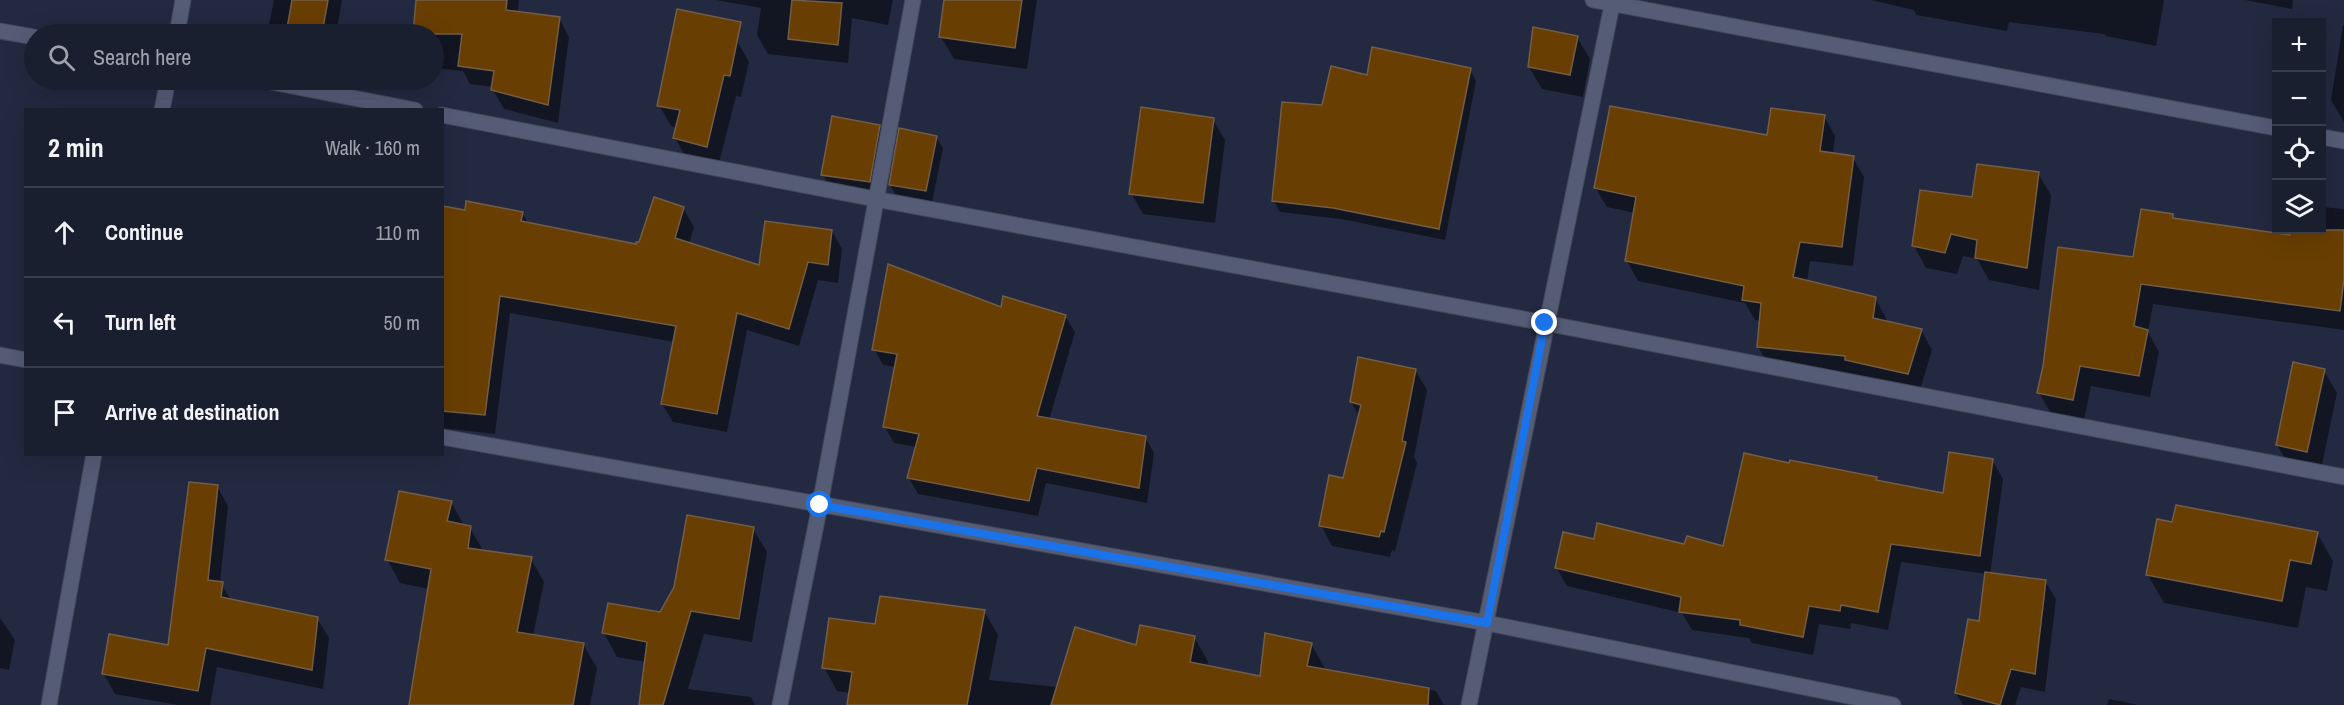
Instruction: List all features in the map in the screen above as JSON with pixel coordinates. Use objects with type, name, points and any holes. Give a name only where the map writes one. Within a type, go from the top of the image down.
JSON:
[{"type":"street","points":[[179,24],[183,0]]},
{"type":"street","points":[[780,705],[820,505],[913,0]]},
{"type":"street","points":[[1593,0],[2272,127]]},
{"type":"street","points":[[1469,705],[1612,2]]},
{"type":"street","points":[[0,31],[24,35]]},
{"type":"street","points":[[162,108],[166,90]]},
{"type":"street","points":[[312,90],[405,108]]},
{"type":"street","points":[[444,115],[875,199],[1545,323],[2344,477]]},
{"type":"street","points":[[2326,138],[2344,141]]},
{"type":"street","points":[[0,356],[24,360]]},
{"type":"street","points":[[444,437],[1487,623],[1893,705]]},
{"type":"street","points":[[49,705],[94,456]]},
{"type":"building","points":[[292,0],[328,0],[324,24],[288,24]]},
{"type":"building","points":[[416,0],[507,0],[506,10],[560,17],[548,105],[491,90],[494,71],[458,66],[462,34],[444,34],[444,24],[414,24]]},
{"type":"building","points":[[792,0],[842,3],[838,45],[788,39]]},
{"type":"building","points":[[944,0],[1022,0],[1015,48],[939,37]]},
{"type":"building","points":[[677,9],[741,22],[730,76],[724,75],[707,147],[673,138],[680,110],[657,106]]},
{"type":"building","points":[[1533,27],[1578,36],[1570,75],[1528,67]]},
{"type":"building","points":[[1372,47],[1471,68],[1439,229],[1333,208],[1272,201],[1282,102],[1322,105],[1331,66],[1367,75]]},
{"type":"building","points":[[1610,106],[1767,135],[1771,108],[1825,115],[1820,151],[1854,156],[1842,247],[1800,242],[1793,277],[1876,297],[1873,318],[1922,329],[1908,374],[1845,360],[1845,356],[1757,347],[1761,303],[1742,300],[1744,286],[1625,261],[1636,197],[1594,188]]},
{"type":"building","points":[[1141,107],[1214,118],[1203,203],[1129,194]]},
{"type":"building","points":[[832,116],[880,125],[870,182],[821,175]]},
{"type":"building","points":[[899,128],[937,136],[926,191],[889,185]]},
{"type":"building","points":[[1977,164],[2039,172],[2027,268],[1975,258],[1977,240],[1951,234],[1945,253],[1912,246],[1920,190],[1972,197]]},
{"type":"building","points":[[654,197],[684,207],[675,238],[759,265],[765,221],[832,230],[828,265],[808,262],[789,329],[737,313],[717,414],[661,404],[676,326],[500,296],[485,415],[444,411],[444,206],[465,210],[466,201],[523,212],[521,221],[636,244],[639,242]]},
{"type":"building","points":[[2141,209],[2173,214],[2173,218],[2272,234],[2326,234],[2326,230],[2344,230],[2344,279],[2340,311],[2141,284],[2134,326],[2148,330],[2139,376],[2080,366],[2073,400],[2037,393],[2043,366],[2058,247],[2133,257]]},
{"type":"building","points":[[888,264],[1001,307],[1003,296],[1066,315],[1037,416],[1146,436],[1139,488],[1037,468],[1029,501],[907,478],[919,434],[883,427],[897,354],[872,350]]},
{"type":"building","points":[[1358,357],[1416,369],[1402,441],[1406,442],[1384,532],[1381,531],[1379,537],[1319,526],[1329,475],[1343,478],[1361,405],[1350,402]]},
{"type":"building","points":[[2293,362],[2325,369],[2307,452],[2276,445]]},
{"type":"building","points":[[1949,452],[1993,459],[1980,556],[1891,544],[1878,612],[1841,605],[1840,611],[1809,606],[1803,637],[1740,625],[1740,620],[1679,612],[1681,597],[1555,568],[1563,532],[1594,539],[1597,523],[1684,544],[1687,536],[1723,546],[1744,453],[1789,463],[1790,460],[1877,477],[1876,480],[1943,493]]},
{"type":"building","points":[[189,482],[218,485],[208,580],[223,582],[221,597],[318,617],[312,670],[206,648],[198,691],[102,674],[109,634],[168,645]]},
{"type":"building","points":[[399,491],[452,501],[447,521],[471,526],[468,548],[532,557],[517,632],[584,643],[573,705],[409,705],[431,569],[385,560]]},
{"type":"building","points":[[2176,505],[2318,532],[2311,564],[2290,560],[2282,601],[2146,575],[2157,519],[2172,522]]},
{"type":"building","points":[[687,515],[754,527],[739,619],[691,611],[663,705],[639,705],[647,642],[602,633],[608,603],[660,612],[674,587]]},
{"type":"building","points":[[1985,572],[2046,580],[2035,674],[2011,669],[2000,705],[1955,693],[1968,619],[1979,621]]},
{"type":"building","points":[[880,596],[985,610],[967,705],[847,705],[852,672],[822,668],[829,618],[875,624]]},
{"type":"building","points":[[1140,625],[1195,636],[1190,662],[1260,676],[1265,633],[1312,643],[1307,666],[1429,688],[1428,705],[1051,705],[1075,627],[1136,645]]},
{"type":"route","points":[[820,505],[1487,623],[1545,323]]}]
